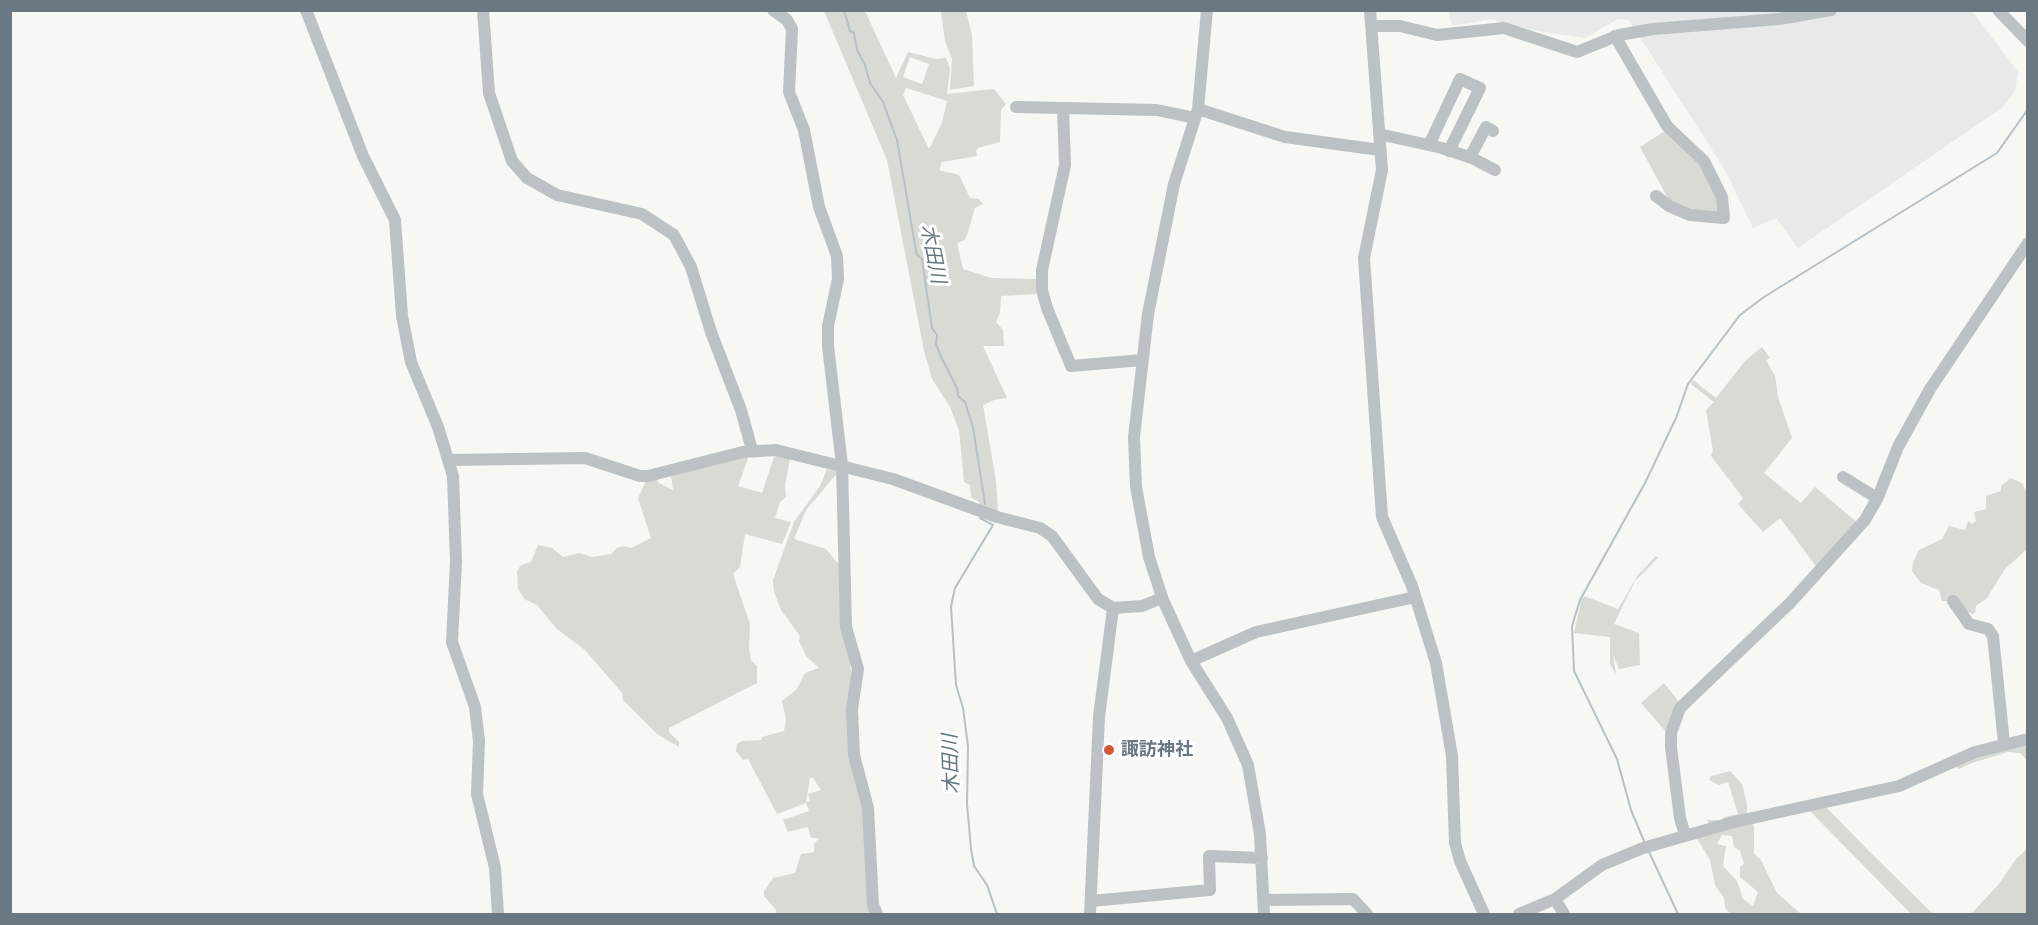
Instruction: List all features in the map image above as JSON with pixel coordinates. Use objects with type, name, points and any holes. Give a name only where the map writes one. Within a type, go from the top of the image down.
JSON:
[{"type":"street","points":[[306,10],[363,156],[395,220],[402,316],[411,362],[438,427],[448,460],[455,495],[452,642],[475,707],[479,741],[477,794],[495,868],[498,915]]},
{"type":"street","points":[[483,10],[489,93],[512,160],[527,178],[557,195],[642,214],[674,235],[691,267],[711,332],[741,410],[752,450]]},
{"type":"street","points":[[773,10],[787,20],[792,29],[789,92],[804,130],[819,207],[837,256],[838,279],[828,326],[828,346],[842,465],[846,627],[858,669],[852,709],[854,755],[868,808],[873,905],[877,915]]},
{"type":"street","points":[[1208,10],[1197,114],[1174,184],[1160,244],[1142,360],[1134,437],[1136,487],[1145,540],[1162,598],[1191,661],[1227,718],[1248,765],[1257,804],[1264,915]]},
{"type":"street","points":[[1370,10],[1382,170],[1379,196],[1364,258],[1377,469],[1384,524],[1415,597],[1436,663],[1450,744],[1455,843],[1484,915]]},
{"type":"street","points":[[1699,10],[1700,24]]},
{"type":"street","points":[[1372,26],[1400,26],[1437,35],[1504,28],[1577,52],[1615,36],[1700,24],[1779,19],[1831,10]]},
{"type":"street","points":[[1998,10],[2028,42]]},
{"type":"street","points":[[1615,36],[1667,126],[1704,161],[1722,197],[1724,218],[1690,215],[1669,206],[1656,196]]},
{"type":"street","points":[[1429,145],[1460,79],[1480,88],[1449,151]]},
{"type":"street","points":[[1016,107],[1157,110],[1197,114],[1286,137],[1380,150]]},
{"type":"street","points":[[1063,108],[1065,165],[1042,270],[1042,290],[1047,308],[1071,366],[1142,360]]},
{"type":"street","points":[[1470,158],[1485,127],[1493,131]]},
{"type":"street","points":[[1379,134],[1449,151],[1495,170]]},
{"type":"street","points":[[1685,835],[1680,818],[1671,747],[1671,733],[1680,708],[1815,577],[1865,520],[1877,498],[1898,447],[1930,389],[2028,243]]},
{"type":"street","points":[[448,460],[585,458],[640,476],[648,476],[752,450],[776,450],[893,479],[997,517],[1040,528],[1052,536],[1098,599],[1113,608],[1132,608],[1162,598]]},
{"type":"street","points":[[1843,477],[1877,498]]},
{"type":"street","points":[[1191,661],[1256,632],[1415,597]]},
{"type":"street","points":[[1953,601],[1969,624],[1983,627],[1993,636],[2004,743]]},
{"type":"street","points":[[1090,915],[1099,717],[1113,608]]},
{"type":"street","points":[[1519,915],[1555,898],[1614,858],[1685,835],[1751,818],[1899,786],[1960,757],[2004,743],[2028,739]]},
{"type":"street","points":[[1091,901],[1210,890],[1209,856],[1262,858]]},
{"type":"street","points":[[1555,898],[1564,915]]},
{"type":"street","points":[[1264,900],[1353,899],[1367,915]]},
{"type":"shaded area","points":[[824,11],[865,11],[896,78],[908,52],[936,59],[946,58],[950,69],[947,94],[994,89],[1006,104],[1001,110],[1000,142],[978,148],[977,156],[942,162],[939,170],[959,175],[970,198],[979,199],[983,204],[975,208],[965,240],[957,243],[963,269],[992,278],[1037,279],[1038,294],[1001,296],[1000,313],[996,322],[1003,330],[1004,346],[983,346],[1007,398],[983,405],[996,481],[998,511],[979,507],[979,502],[971,497],[970,485],[964,482],[959,430],[950,407],[932,379],[924,351],[887,160]],"holes":[[[910,57],[929,64],[922,84],[903,77]],[[906,88],[947,101],[942,123],[929,149],[903,95]]]},
{"type":"shaded area","points":[[941,11],[966,11],[972,35],[974,86],[950,90],[952,59],[945,41]]},
{"type":"shaded area","points":[[1449,11],[1972,11],[2018,72],[2015,91],[2003,107],[1798,248],[1776,218],[1753,228],[1725,170],[1629,20],[1618,19],[1585,38],[1537,31],[1491,19],[1452,26]]},
{"type":"shaded area","points":[[1668,129],[1701,165],[1717,196],[1719,214],[1690,212],[1670,202],[1640,147]]},
{"type":"shaded area","points":[[1762,347],[1770,358],[1766,360],[1775,376],[1778,397],[1792,438],[1764,473],[1801,503],[1815,487],[1859,524],[1818,569],[1780,518],[1763,532],[1738,504],[1743,498],[1711,456],[1713,451],[1706,410],[1714,402],[1691,384],[1693,380],[1716,398],[1745,361]]},
{"type":"shaded area","points":[[750,453],[738,486],[762,493],[774,457],[780,455],[790,459],[785,485],[786,497],[780,502],[775,518],[791,522],[782,544],[745,534],[740,567],[733,574],[750,624],[749,648],[751,660],[757,666],[757,683],[669,728],[669,732],[679,742],[679,747],[657,734],[623,700],[622,693],[585,650],[557,629],[537,605],[524,599],[518,589],[517,571],[521,565],[531,562],[538,545],[552,548],[563,557],[579,553],[592,557],[611,554],[617,548],[624,546],[631,548],[651,538],[638,498],[647,479],[656,478],[659,483],[673,490],[671,475]]},
{"type":"shaded area","points":[[827,469],[838,472],[806,510],[794,539],[826,549],[841,567],[874,914],[776,914],[776,910],[764,896],[764,891],[773,878],[795,873],[801,854],[814,852],[814,844],[819,838],[811,838],[808,827],[788,832],[783,820],[809,811],[806,803],[777,814],[748,759],[743,760],[736,751],[737,744],[742,741],[761,740],[762,737],[784,731],[786,720],[782,701],[797,689],[805,673],[819,668],[806,656],[799,641],[800,636],[781,610],[774,592],[773,580],[794,522],[820,486]],"holes":[[[810,778],[813,778],[821,790],[808,794],[810,801],[806,802]]]},
{"type":"shaded area","points":[[2011,478],[2022,483],[2027,493],[2027,549],[2005,569],[1987,598],[1976,606],[1975,613],[1972,614],[1950,601],[1942,601],[1939,590],[1921,583],[1912,571],[1913,562],[1919,550],[1942,539],[1949,526],[1965,530],[1968,521],[1972,524],[1976,521],[1974,512],[1986,509],[1986,496],[2001,491],[2001,486]]},
{"type":"shaded area","points":[[1656,556],[1658,558],[1635,581],[1614,624],[1639,633],[1640,665],[1619,669],[1613,655],[1616,674],[1610,664],[1610,637],[1574,633],[1581,601],[1584,596],[1618,609],[1638,575]]},
{"type":"shaded area","points":[[1664,683],[1680,703],[1667,733],[1641,703]]},
{"type":"shaded area","points":[[2027,740],[2027,760],[2020,753],[2008,752],[1959,769],[1956,767],[1956,764]]},
{"type":"shaded area","points":[[1730,771],[1742,784],[1747,804],[1747,816],[1754,826],[1754,854],[1761,860],[1777,893],[1801,914],[1731,914],[1725,908],[1724,898],[1715,885],[1710,860],[1696,837],[1710,825],[1707,820],[1718,820],[1720,823],[1724,817],[1738,814],[1728,782],[1719,785],[1709,780],[1711,776]],"holes":[[[1722,835],[1732,836],[1734,847],[1740,851],[1744,864],[1740,867],[1740,877],[1758,892],[1753,906],[1743,899],[1737,881],[1723,866],[1726,846],[1717,844]]]},
{"type":"shaded area","points":[[1827,808],[1933,914],[1911,914],[1809,810]]},
{"type":"shaded area","points":[[2027,849],[2027,914],[1971,914],[1998,885],[2016,859]]},
{"type":"waterway","name":"木田川","points":[[844,10],[870,83],[883,102],[897,140],[917,255],[922,259],[932,328],[937,335],[936,344],[941,357],[957,388],[958,396],[965,402],[973,427],[985,504]]},
{"type":"waterway","points":[[1644,841],[1631,810],[1617,759],[1574,671],[1572,626],[1580,600],[1645,483],[1676,418],[1688,384],[1740,315],[1764,297],[1997,153],[2028,109]]},
{"type":"waterway","name":"木田川","points":[[980,518],[993,525],[955,588],[951,607],[956,685],[963,708],[968,746],[967,804],[971,849],[974,866],[987,885],[997,914]]},
{"type":"waterway","points":[[1649,852],[1678,914]]},
{"type":"place","name":"諏訪神社","points":[[1109,750]]}]
